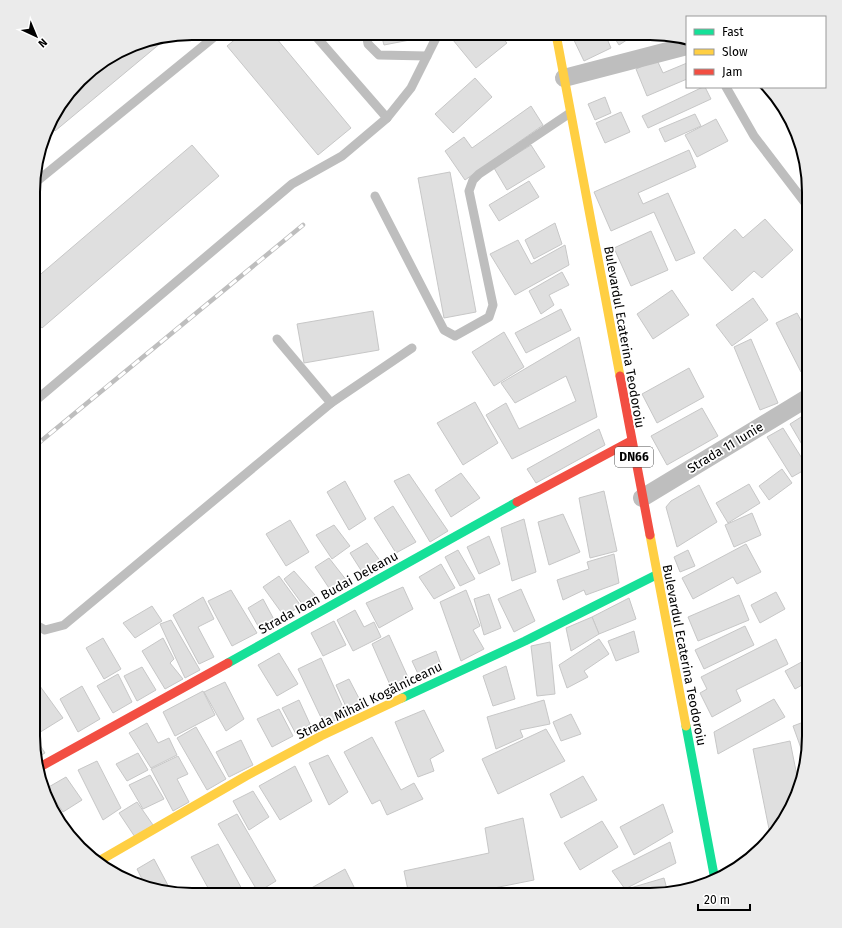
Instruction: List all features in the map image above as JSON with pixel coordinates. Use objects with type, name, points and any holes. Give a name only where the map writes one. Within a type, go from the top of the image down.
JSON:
[{"type":"street","name":"Bulevardul Ecaterina Teodoroiu","points":[[557,40],[656,575],[714,873]]},
{"type":"street","points":[[564,78],[686,46]]},
{"type":"street","name":"Strada 11 Iunie","points":[[642,498],[802,401]]},
{"type":"street","name":"Strada Ioan Budai Deleanu","points":[[43,765],[490,517],[631,441]]},
{"type":"street","name":"Strada Mihail Kogălniceanu","points":[[103,859],[246,776],[321,736],[525,641],[656,575]]},
{"type":"lane","points":[[40,178],[210,40]]},
{"type":"lane","points":[[319,40],[387,118]]},
{"type":"lane","points":[[367,40],[368,44],[379,55],[427,56]]},
{"type":"lane","points":[[40,397],[292,184],[342,156],[387,118],[411,88],[435,40]]},
{"type":"lane","points":[[727,88],[754,136],[802,199]]},
{"type":"lane","points":[[375,196],[444,330],[455,336],[489,317],[493,305],[469,191],[473,180],[479,174],[570,113]]},
{"type":"lane","points":[[277,340],[331,403]]},
{"type":"lane","points":[[40,627],[45,630],[64,626],[331,403],[412,348]]},
{"type":"building","points":[[234,40],[278,40],[351,128],[318,155],[227,46]]},
{"type":"building","points":[[383,40],[410,40],[384,45]]},
{"type":"building","points":[[453,40],[504,40],[507,43],[476,68]]},
{"type":"building","points":[[574,40],[608,40],[611,48],[584,61]]},
{"type":"building","points":[[616,40],[627,40],[619,45]]},
{"type":"building","points":[[160,44],[55,131],[54,130],[60,116],[71,100],[100,71],[116,60],[143,48]]},
{"type":"building","points":[[657,60],[663,73],[686,63],[686,79],[647,96],[636,69]]},
{"type":"building","points":[[475,78],[492,97],[453,133],[435,114]]},
{"type":"building","points":[[701,88],[706,88],[711,99],[648,128],[642,116]]},
{"type":"building","points":[[605,97],[611,113],[595,120],[588,104]]},
{"type":"building","points":[[531,106],[543,125],[465,180],[445,151],[464,137],[472,148]]},
{"type":"building","points":[[621,112],[630,132],[605,143],[596,123]]},
{"type":"building","points":[[695,114],[701,126],[665,142],[659,129]]},
{"type":"building","points":[[716,119],[728,141],[697,157],[685,135]]},
{"type":"building","points":[[192,145],[219,176],[42,328],[40,326],[40,275]]},
{"type":"building","points":[[531,145],[545,167],[507,190],[494,168]]},
{"type":"building","points":[[689,150],[696,167],[638,193],[643,204],[668,193],[695,253],[676,261],[654,212],[611,231],[594,192]]},
{"type":"building","points":[[450,172],[476,312],[444,318],[418,178]]},
{"type":"building","points":[[529,181],[539,197],[499,221],[489,205]]},
{"type":"building","points":[[765,219],[793,250],[762,278],[754,271],[732,291],[703,258],[735,229],[743,238]]},
{"type":"building","points":[[555,223],[562,244],[534,259],[525,240]]},
{"type":"building","points":[[651,231],[668,270],[631,286],[614,248]]},
{"type":"building","points":[[518,240],[531,264],[565,245],[569,265],[515,295],[490,254]]},
{"type":"building","points":[[562,272],[569,285],[549,295],[554,305],[541,314],[529,291]]},
{"type":"building","points":[[672,290],[689,315],[653,339],[637,314]]},
{"type":"building","points":[[753,298],[768,320],[732,346],[716,325]]},
{"type":"building","points":[[561,309],[571,330],[526,353],[515,333]]},
{"type":"building","points":[[373,311],[379,350],[304,363],[297,324]]},
{"type":"building","points":[[797,313],[802,322],[802,372],[801,372],[776,323]]},
{"type":"building","points":[[504,332],[524,367],[494,386],[472,352]]},
{"type":"building","points":[[579,337],[597,417],[512,459],[486,415],[506,403],[519,429],[576,401],[566,376],[515,403],[501,383]]},
{"type":"building","points":[[751,339],[778,403],[760,410],[734,347]]},
{"type":"building","points":[[689,368],[704,397],[657,423],[642,394]]},
{"type":"building","points":[[475,402],[498,443],[463,465],[437,423]]},
{"type":"building","points":[[702,408],[718,436],[667,465],[651,436]]},
{"type":"building","points":[[802,416],[802,444],[790,424]]},
{"type":"building","points":[[783,428],[802,458],[802,471],[792,477],[767,437]]},
{"type":"building","points":[[599,429],[605,445],[536,483],[527,469]]},
{"type":"building","points":[[782,469],[792,483],[769,500],[759,486]]},
{"type":"building","points":[[461,473],[480,498],[451,517],[435,490]]},
{"type":"building","points":[[409,474],[448,531],[430,542],[394,481]]},
{"type":"building","points":[[345,481],[366,519],[349,530],[327,492]]},
{"type":"building","points":[[749,484],[760,503],[728,523],[716,503]]},
{"type":"building","points":[[699,485],[717,522],[677,547],[666,507],[671,501]]},
{"type":"building","points":[[604,491],[617,551],[590,558],[579,498]]},
{"type":"building","points":[[393,506],[416,542],[396,553],[374,518]]},
{"type":"building","points":[[752,513],[761,535],[734,547],[725,525]]},
{"type":"building","points":[[563,514],[580,552],[549,565],[538,522]]},
{"type":"building","points":[[524,519],[536,572],[512,581],[501,528]]},
{"type":"building","points":[[290,520],[309,552],[286,566],[266,534]]},
{"type":"building","points":[[334,525],[350,546],[332,559],[316,535]]},
{"type":"building","points":[[489,536],[500,564],[479,574],[467,547]]},
{"type":"building","points":[[367,543],[384,566],[366,578],[350,553]]},
{"type":"building","points":[[746,544],[761,572],[737,584],[733,577],[693,599],[682,578]]},
{"type":"building","points":[[458,550],[475,579],[460,586],[445,557]]},
{"type":"building","points":[[688,550],[695,566],[680,572],[674,557]]},
{"type":"building","points":[[614,554],[619,583],[586,595],[584,590],[563,600],[557,580],[589,569],[587,562]]},
{"type":"building","points":[[329,558],[347,581],[331,591],[315,567]]},
{"type":"building","points":[[441,564],[455,588],[434,599],[419,577]]},
{"type":"building","points":[[294,571],[315,595],[303,605],[284,579]]},
{"type":"building","points":[[279,576],[301,606],[284,616],[263,587]]},
{"type":"building","points":[[403,587],[413,609],[379,628],[366,603]]},
{"type":"building","points":[[521,589],[535,621],[514,632],[498,599]]},
{"type":"building","points":[[231,590],[257,633],[232,646],[208,601]]},
{"type":"building","points":[[466,590],[480,626],[473,630],[484,649],[461,661],[440,602]]},
{"type":"building","points":[[776,592],[785,609],[760,623],[751,605]]},
{"type":"building","points":[[489,594],[501,628],[484,635],[474,599]]},
{"type":"building","points":[[739,595],[749,620],[698,641],[688,617]]},
{"type":"building","points":[[203,597],[214,619],[198,627],[214,657],[199,664],[173,615]]},
{"type":"building","points":[[629,598],[636,619],[599,634],[592,617]]},
{"type":"building","points":[[263,599],[277,625],[262,633],[248,608]]},
{"type":"building","points":[[152,606],[162,621],[135,638],[123,623]]},
{"type":"building","points":[[355,610],[364,627],[374,622],[381,637],[353,651],[337,620]]},
{"type":"building","points":[[592,617],[599,634],[571,651],[566,628]]},
{"type":"building","points":[[171,620],[200,670],[185,678],[160,624]]},
{"type":"building","points":[[334,621],[346,645],[323,656],[311,633]]},
{"type":"building","points":[[745,626],[754,645],[704,669],[695,650]]},
{"type":"building","points":[[634,631],[639,652],[616,661],[608,641]]},
{"type":"building","points":[[389,635],[411,684],[394,694],[372,644]]},
{"type":"building","points":[[103,638],[121,669],[104,679],[86,648]]},
{"type":"building","points":[[163,638],[174,659],[170,663],[183,679],[165,689],[142,651]]},
{"type":"building","points":[[599,639],[609,654],[584,671],[588,677],[567,688],[559,665]]},
{"type":"building","points":[[776,639],[788,664],[736,690],[741,701],[712,717],[700,693],[707,689],[701,677]]},
{"type":"building","points":[[550,642],[555,694],[537,696],[531,646]]},
{"type":"building","points":[[436,651],[442,668],[420,678],[412,661]]},
{"type":"building","points":[[279,653],[298,684],[277,696],[258,665]]},
{"type":"building","points":[[321,658],[346,714],[325,726],[298,669]]},
{"type":"building","points":[[802,662],[802,685],[795,689],[785,671]]},
{"type":"building","points":[[506,666],[515,699],[493,706],[483,676]]},
{"type":"building","points":[[142,667],[156,690],[137,701],[124,676]]},
{"type":"building","points":[[118,674],[132,702],[113,713],[97,686]]},
{"type":"building","points":[[349,679],[363,706],[348,711],[336,685]]},
{"type":"building","points":[[225,682],[244,719],[226,731],[204,692]]},
{"type":"building","points":[[40,686],[63,718],[40,732]]},
{"type":"building","points":[[82,686],[100,719],[78,732],[60,699]]},
{"type":"building","points":[[203,691],[215,715],[175,736],[163,712]]},
{"type":"building","points":[[774,699],[785,717],[718,754],[714,732]]},
{"type":"building","points":[[299,700],[310,724],[296,734],[282,708]]},
{"type":"building","points":[[544,700],[550,724],[520,730],[523,737],[496,749],[487,717]]},
{"type":"building","points":[[279,709],[293,736],[272,747],[257,719]]},
{"type":"building","points":[[424,710],[444,751],[430,759],[434,771],[418,777],[395,722]]},
{"type":"building","points":[[571,714],[581,734],[561,741],[553,722]]},
{"type":"building","points":[[147,723],[158,743],[169,738],[177,755],[151,768],[129,733]]},
{"type":"building","points":[[802,723],[802,750],[793,726]]},
{"type":"building","points":[[196,727],[226,779],[207,790],[177,738]]},
{"type":"building","points":[[546,729],[565,761],[498,794],[482,759]]},
{"type":"building","points":[[372,737],[401,790],[414,783],[423,799],[387,815],[380,800],[372,804],[344,752]]},
{"type":"building","points":[[241,740],[253,765],[229,777],[216,752]]},
{"type":"building","points":[[790,741],[797,775],[782,812],[769,830],[753,749]]},
{"type":"building","points":[[40,745],[45,753],[41,755]]},
{"type":"building","points":[[138,753],[148,770],[127,781],[116,764]]},
{"type":"building","points":[[328,755],[348,792],[329,805],[309,763]]},
{"type":"building","points":[[178,756],[188,774],[177,779],[189,802],[173,811],[151,769]]},
{"type":"building","points":[[97,761],[121,808],[103,820],[78,770]]},
{"type":"building","points":[[295,766],[312,801],[280,820],[259,786]]},
{"type":"building","points":[[150,775],[164,799],[143,809],[129,785]]},
{"type":"building","points":[[583,776],[597,800],[561,818],[550,794]]},
{"type":"building","points":[[66,777],[82,800],[63,812],[54,798],[49,787]]},
{"type":"building","points":[[253,791],[269,817],[249,830],[233,801]]},
{"type":"building","points":[[137,802],[153,825],[135,837],[119,813]]},
{"type":"building","points":[[663,804],[673,832],[634,855],[620,827]]},
{"type":"building","points":[[237,814],[276,881],[265,888],[256,888],[218,824]]},
{"type":"building","points":[[523,818],[534,880],[494,888],[408,888],[404,871],[489,853],[485,828]]},
{"type":"building","points":[[602,821],[618,847],[580,870],[564,843]]},
{"type":"building","points":[[670,842],[676,863],[627,888],[624,888],[612,871]]},
{"type":"building","points":[[218,844],[241,888],[208,888],[191,857]]},
{"type":"building","points":[[154,859],[168,886],[142,880],[137,869]]},
{"type":"building","points":[[345,869],[354,888],[311,888]]},
{"type":"building","points":[[664,878],[666,887],[660,888],[630,888]]},
{"type":"railway","points":[[40,442],[303,225]]},
{"type":"traffic: fast","points":[[228,663],[517,502]]},
{"type":"traffic: fast","points":[[402,698],[525,641],[656,575]]},
{"type":"traffic: fast","points":[[686,726],[714,873]]},
{"type":"traffic: slow","points":[[557,40],[620,376]]},
{"type":"traffic: slow","points":[[650,535],[686,726]]},
{"type":"traffic: slow","points":[[103,859],[246,776],[321,736],[402,698]]},
{"type":"traffic: jam","points":[[620,376],[650,535]]},
{"type":"traffic: jam","points":[[517,502],[631,441]]},
{"type":"traffic: jam","points":[[43,765],[228,663]]}]
